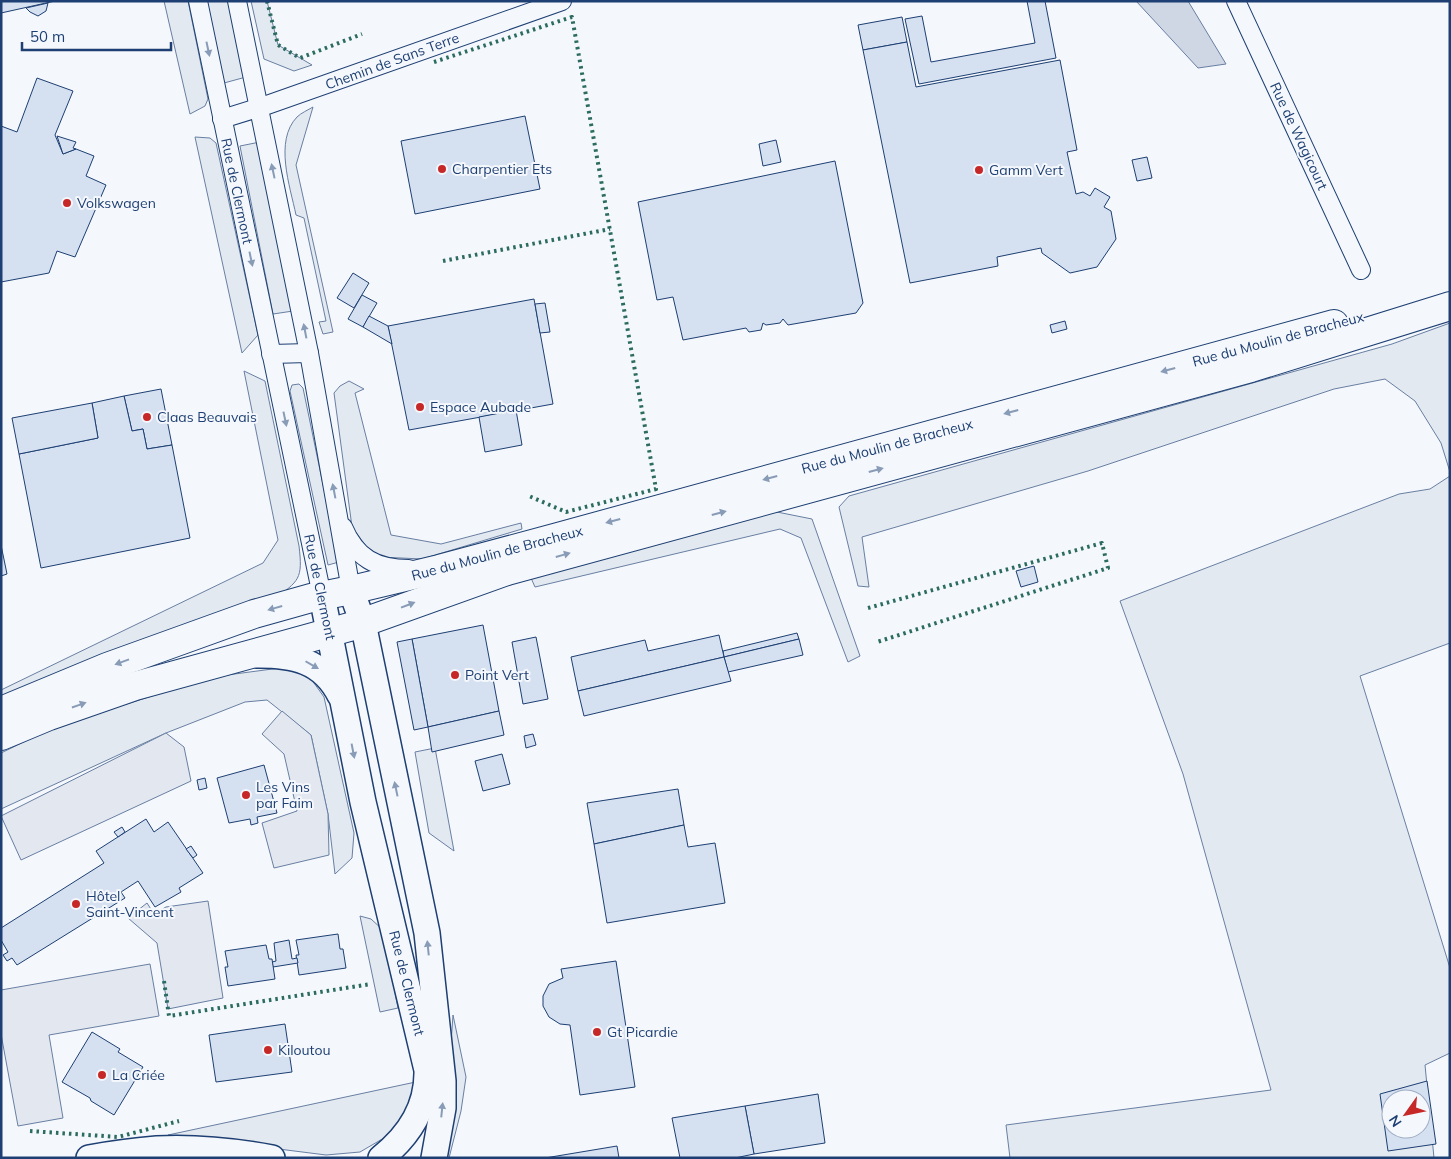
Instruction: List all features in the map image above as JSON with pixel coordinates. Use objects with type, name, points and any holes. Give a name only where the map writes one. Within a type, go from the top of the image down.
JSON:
[{"type":"main road","name":"Rue du Moulin de Bracheux","points":[[1,712],[107,667],[235,620],[285,605],[439,568],[1365,316],[1450,287]]},
{"type":"main road","name":"Rue du Moulin de Bracheux","points":[[49,716],[143,684],[362,623],[473,582],[542,561],[1251,368],[1450,306]]},
{"type":"main road","name":"Rue de Clermont","points":[[351,590],[362,623],[428,940],[443,1081],[443,1108],[434,1158]]},
{"type":"main road","name":"Rue de Clermont","points":[[322,596],[363,802],[427,1070],[426,1096],[420,1111],[406,1133],[381,1158]]},
{"type":"main road","points":[[248,655],[281,655],[308,662],[330,679],[344,703]]},
{"type":"main road","points":[[1,736],[49,716]]},
{"type":"main road","points":[[1,744],[49,716]]},
{"type":"main road","points":[[89,1158],[128,1152],[170,1149],[222,1150],[272,1158]]},
{"type":"street","name":"Rue de Clermont","points":[[198,1],[322,596]]},
{"type":"street","name":"Rue de Clermont","points":[[237,1],[309,353],[351,590]]},
{"type":"street","name":"Chemin de Sans Terre","points":[[222,119],[260,108],[562,1]]},
{"type":"street","name":"Rue de Wagicourt","points":[[1236,1],[1361,270]]},
{"type":"street","points":[[271,354],[309,353]]},
{"type":"street","points":[[338,512],[343,528],[352,543],[366,558],[376,564],[384,568],[394,569],[439,568]]},
{"type":"shaded area","points":[[164,1],[188,1],[208,99],[205,106],[190,114]]},
{"type":"shaded area","points":[[207,1],[229,1],[246,77],[224,83]]},
{"type":"shaded area","points":[[251,1],[267,1],[278,45],[312,65],[294,71],[264,59]]},
{"type":"shaded area","points":[[1136,1],[1188,1],[1226,64],[1198,68]]},
{"type":"shaded area","points":[[313,107],[296,165],[333,332],[323,334],[319,322],[326,321],[304,218],[296,215],[288,178],[285,151],[286,138],[290,127],[297,117]]},
{"type":"shaded area","points":[[195,137],[210,138],[216,143],[258,335],[242,353]]},
{"type":"shaded area","points":[[260,142],[293,311],[273,314],[240,146]]},
{"type":"shaded area","points":[[1450,323],[1450,472],[1441,443],[1415,401],[1385,379],[1334,389],[1088,471],[862,537],[869,587],[858,586],[839,507],[849,496],[1392,344]]},
{"type":"shaded area","points":[[244,371],[265,381],[299,546],[300,566],[294,583],[274,599],[1,699],[1,690],[263,563],[278,540]]},
{"type":"shaded area","points":[[349,381],[364,389],[355,393],[391,535],[441,544],[521,523],[522,529],[422,559],[380,557],[366,546],[352,527],[334,393],[340,386]]},
{"type":"shaded area","points":[[299,384],[303,388],[339,562],[328,565],[290,391],[292,385]]},
{"type":"shaded area","points":[[1450,476],[1450,643],[1360,676],[1450,968],[1450,1053],[1425,1065],[1427,1089],[1381,1089],[1381,1139],[1431,1139],[1431,1127],[1434,1158],[1010,1158],[1006,1125],[1271,1090],[1183,774],[1120,601],[1399,494],[1430,489]]},
{"type":"shaded area","points":[[772,511],[812,519],[860,656],[848,662],[801,538],[780,529],[535,587],[531,578]]},
{"type":"shaded area","points":[[295,666],[304,669],[324,697],[354,833],[352,858],[335,874],[328,814],[311,735],[267,700],[245,702],[166,733],[1,809],[1,753],[57,726],[212,677]]},
{"type":"shaded area","points":[[282,711],[311,735],[328,814],[329,855],[274,868],[262,823],[297,811],[284,754],[262,734]]},
{"type":"shaded area","points":[[166,733],[184,747],[191,781],[21,860],[1,816]]},
{"type":"shaded area","points":[[435,748],[454,851],[429,833],[415,752]]},
{"type":"shaded area","points":[[208,901],[223,998],[168,1009],[157,943],[128,918],[147,903],[154,914],[166,907]]},
{"type":"shaded area","points":[[360,916],[371,919],[383,930],[398,1008],[380,1012]]},
{"type":"shaded area","points":[[150,964],[159,1016],[49,1035],[63,1118],[18,1126],[1,1034],[1,990]]},
{"type":"shaded area","points":[[453,1015],[466,1077],[461,1111],[449,1158],[443,1158]]},
{"type":"shaded area","points":[[425,1080],[406,1120],[384,1138],[360,1152],[326,1155],[168,1135]]},
{"type":"building","points":[[1,1],[55,1],[1,13]]},
{"type":"building","points":[[1027,1],[1045,1],[1056,58],[919,84],[905,19],[922,16],[931,62],[1035,43]]},
{"type":"building","points":[[48,3],[46,11],[38,16],[26,8]]},
{"type":"building","points":[[902,17],[907,42],[863,50],[858,25]]},
{"type":"building","name":"Gamm Vert","points":[[907,42],[916,87],[1060,60],[1077,150],[1067,152],[1076,194],[1083,192],[1090,196],[1095,188],[1110,197],[1104,207],[1111,211],[1116,239],[1097,267],[1070,273],[1042,253],[1041,248],[997,257],[998,266],[910,283],[863,50]]},
{"type":"building","points":[[37,78],[73,91],[55,135],[63,154],[76,149],[94,156],[86,176],[106,185],[75,257],[57,251],[49,273],[1,282],[1,126],[17,132]]},
{"type":"building","points":[[525,116],[540,189],[415,214],[401,141]]},
{"type":"building","points":[[57,136],[76,142],[73,148],[76,149],[63,154]]},
{"type":"building","points":[[776,140],[781,162],[763,166],[759,144]]},
{"type":"building","points":[[1147,157],[1152,178],[1137,181],[1132,160]]},
{"type":"building","points":[[835,161],[863,303],[856,313],[788,325],[783,319],[780,323],[766,325],[763,323],[761,330],[749,332],[746,328],[683,340],[673,297],[657,300],[638,202]]},
{"type":"building","points":[[353,273],[369,283],[354,308],[337,298]]},
{"type":"building","points":[[362,295],[377,303],[363,327],[348,319]]},
{"type":"building","points":[[534,299],[553,404],[409,430],[388,326]]},
{"type":"building","points":[[545,303],[550,332],[540,333],[535,304]]},
{"type":"building","points":[[369,316],[388,326],[392,344],[363,327]]},
{"type":"building","points":[[1065,321],[1067,329],[1052,333],[1050,325]]},
{"type":"building","points":[[161,389],[172,445],[147,449],[143,429],[132,431],[124,396]]},
{"type":"building","points":[[124,396],[132,431],[143,429],[147,449],[172,445],[190,538],[41,568],[19,454],[98,438],[92,403]]},
{"type":"building","points":[[92,403],[98,438],[19,454],[12,418]]},
{"type":"building","points":[[516,410],[522,445],[485,452],[479,417]]},
{"type":"building","points":[[1,545],[7,574],[1,576]]},
{"type":"building","points":[[1034,566],[1038,582],[1021,587],[1016,571]]},
{"type":"building","name":"Point Vert","points":[[483,625],[499,711],[428,727],[412,639]]},
{"type":"building","points":[[797,633],[799,639],[724,657],[723,651]]},
{"type":"building","points":[[719,635],[724,657],[578,691],[571,657],[645,640],[648,651]]},
{"type":"building","points":[[536,637],[548,699],[523,704],[512,642]]},
{"type":"building","points":[[412,639],[428,727],[414,730],[397,642]]},
{"type":"building","points":[[799,639],[803,655],[728,672],[724,657]]},
{"type":"building","points":[[724,657],[731,681],[584,716],[578,691]]},
{"type":"building","points":[[499,711],[504,735],[432,752],[428,727]]},
{"type":"building","points":[[533,734],[536,745],[526,748],[524,736]]},
{"type":"building","points":[[502,754],[510,784],[483,791],[475,761]]},
{"type":"building","points":[[264,765],[277,813],[257,817],[258,823],[251,825],[250,819],[229,823],[217,778]]},
{"type":"building","points":[[205,778],[207,788],[199,790],[197,780]]},
{"type":"building","points":[[678,789],[684,825],[594,844],[587,803]]},
{"type":"building","points":[[146,819],[154,832],[168,822],[203,873],[179,888],[181,892],[155,907],[138,881],[121,892],[125,898],[17,965],[12,958],[7,961],[3,955],[8,952],[1,940],[1,928],[104,863],[96,851]]},
{"type":"building","points":[[684,825],[688,847],[715,843],[725,903],[607,923],[594,844]]},
{"type":"building","points":[[122,827],[125,832],[118,837],[114,832]]},
{"type":"building","points":[[191,846],[197,855],[193,858],[186,849]]},
{"type":"building","points":[[338,934],[346,968],[299,975],[296,955],[299,955],[296,940]]},
{"type":"building","points":[[289,940],[292,959],[297,958],[298,963],[273,967],[272,962],[276,961],[274,943]]},
{"type":"building","points":[[266,945],[269,959],[272,959],[275,979],[228,986],[225,967],[228,967],[225,951]]},
{"type":"building","points":[[616,961],[635,1087],[580,1095],[570,1025],[560,1024],[549,1017],[543,1006],[543,996],[549,984],[563,978],[561,969]]},
{"type":"building","points":[[285,1024],[292,1072],[216,1082],[209,1035]]},
{"type":"building","name":"La Criée","points":[[92,1032],[120,1049],[118,1052],[143,1067],[114,1115],[62,1082]]},
{"type":"building","points":[[1427,1081],[1428,1089],[1398,1089]]},
{"type":"building","points":[[818,1094],[825,1143],[754,1154],[745,1106]]},
{"type":"building","points":[[745,1106],[754,1154],[735,1158],[680,1158],[672,1118]]},
{"type":"building","points":[[1431,1109],[1436,1144],[1388,1151],[1386,1139],[1431,1139]]},
{"type":"building","points":[[617,1146],[619,1158],[545,1158]]},
{"type":"hedge","points":[[267,1],[278,45],[300,58],[362,34]]},
{"type":"hedge","points":[[434,62],[572,17],[656,489],[566,512],[529,496]]},
{"type":"hedge","points":[[443,261],[610,229]]},
{"type":"hedge","points":[[868,608],[1102,543],[1108,568],[877,642]]},
{"type":"hedge","points":[[164,981],[169,1016],[371,984]]},
{"type":"hedge","points":[[30,1131],[118,1137],[179,1121]]},
{"type":"place","name":"Charpentier Ets","points":[[442,169]]},
{"type":"place","name":"Gamm Vert","points":[[979,170]]},
{"type":"place","name":"Volkswagen","points":[[67,203]]},
{"type":"place","name":"Espace Aubade","points":[[420,407]]},
{"type":"place","name":"Claas Beauvais","points":[[147,417]]},
{"type":"place","name":"Point Vert","points":[[455,675]]},
{"type":"place","name":"Les Vins par Faim","points":[[246,795]]},
{"type":"place","name":"Hôtel Saint-Vincent","points":[[76,904]]},
{"type":"place","name":"Gt Picardie","points":[[597,1032]]},
{"type":"place","name":"Kiloutou","points":[[268,1050]]},
{"type":"place","name":"La Criée","points":[[102,1075]]}]
